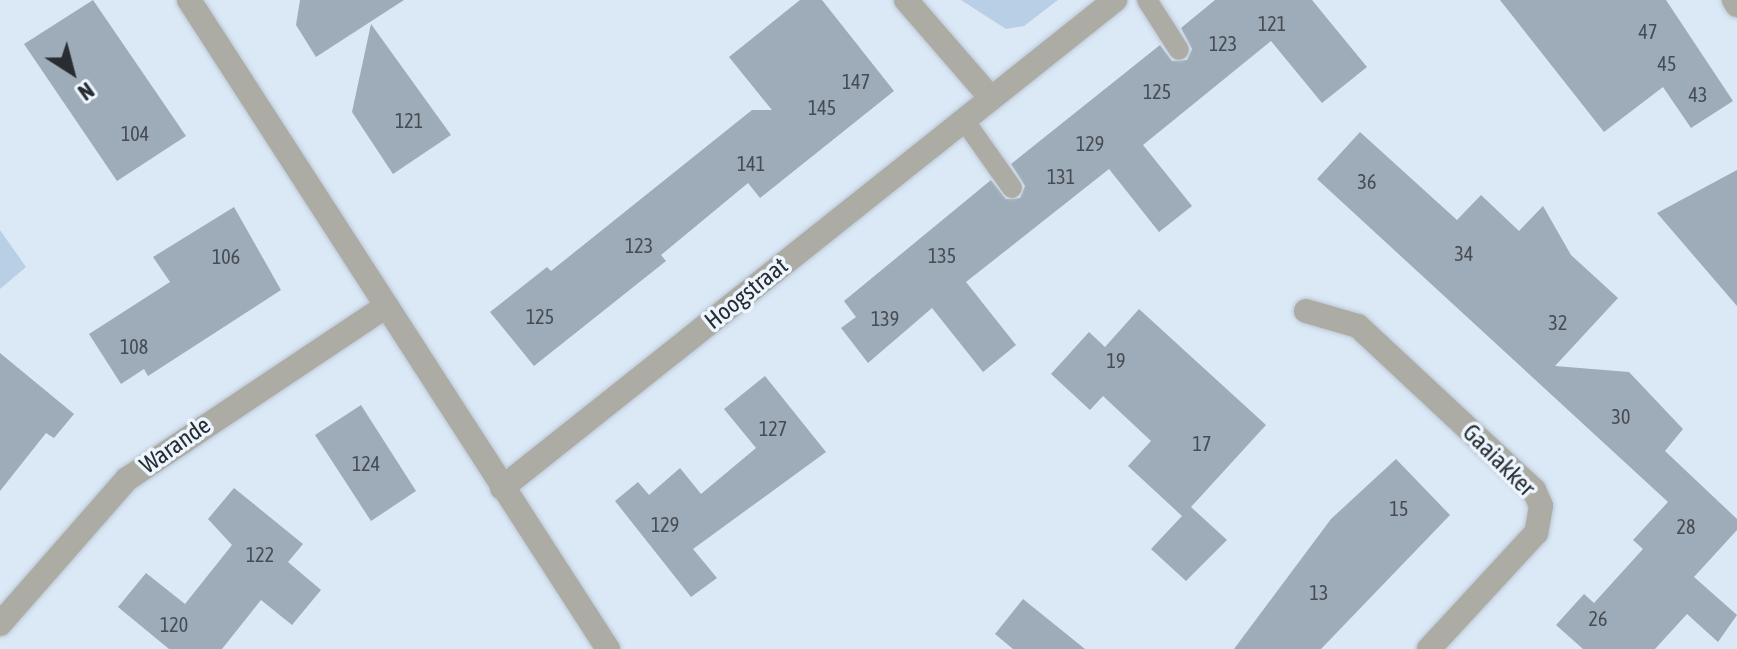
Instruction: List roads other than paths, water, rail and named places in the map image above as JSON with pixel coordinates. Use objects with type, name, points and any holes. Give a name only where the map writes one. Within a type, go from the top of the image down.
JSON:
[{"type":"street","points":[[189,0],[608,649]]},
{"type":"street","points":[[906,0],[991,98]]},
{"type":"street","name":"Hoogstraat","points":[[502,488],[1115,0]]},
{"type":"street","name":"Warande","points":[[0,624],[119,485],[386,306]]},
{"type":"street","name":"Gaaiakker","points":[[1306,311],[1358,326],[1534,490],[1541,506],[1536,533],[1429,649]]},
{"type":"lane","points":[[1147,0],[1179,50]]},
{"type":"lane","points":[[964,120],[1012,188]]}]
